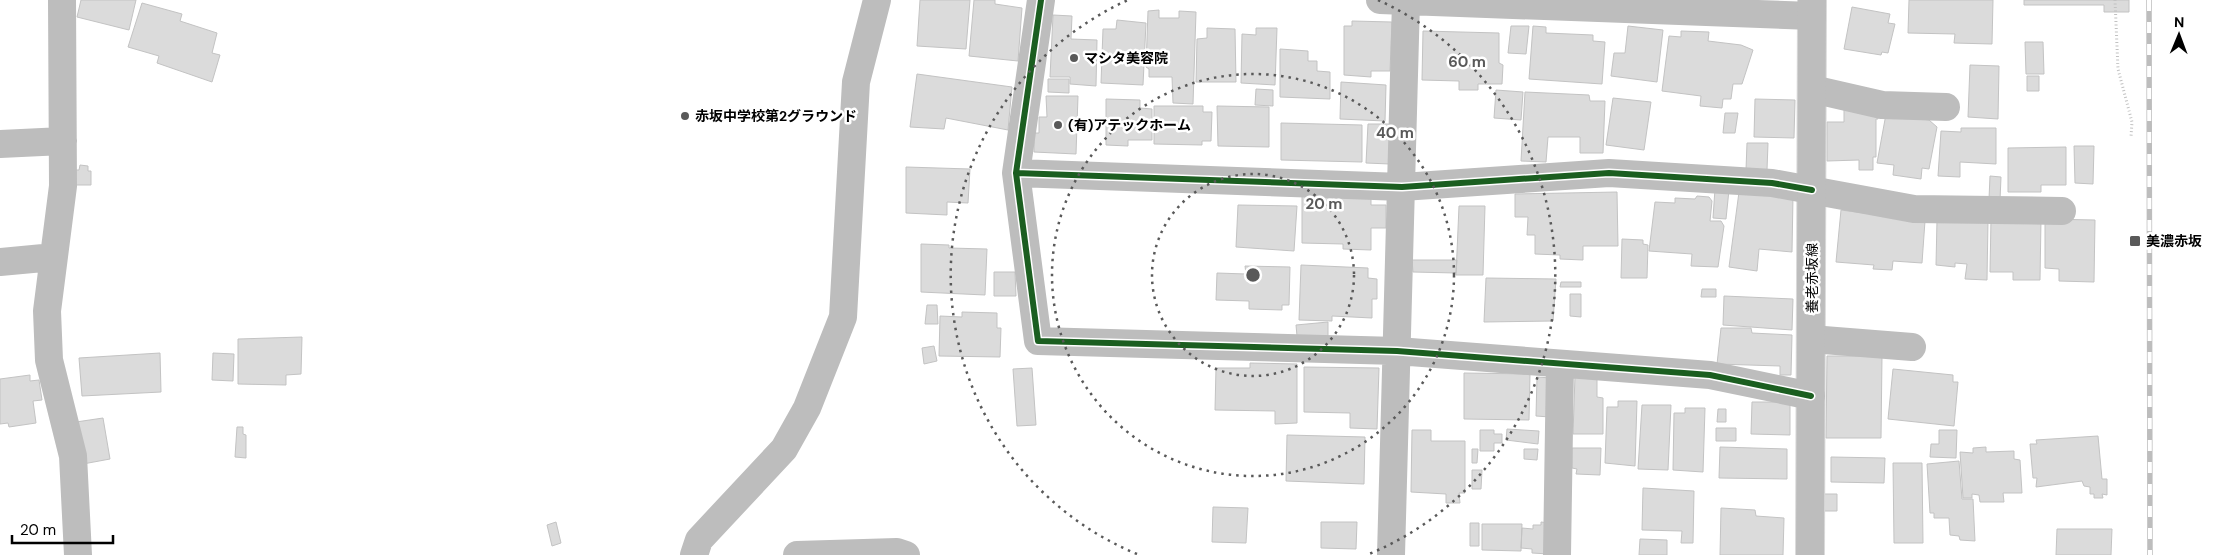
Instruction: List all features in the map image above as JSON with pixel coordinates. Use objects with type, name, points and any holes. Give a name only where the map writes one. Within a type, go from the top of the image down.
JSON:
[{"type":"street","points":[[62,0],[63,186],[47,311],[49,360],[73,456],[78,555]]},
{"type":"street","points":[[694,555],[699,540],[784,449],[807,408],[843,317],[856,82],[877,0]]},
{"type":"street","points":[[1042,0],[1016,173],[1038,341],[1397,352],[1710,375],[1811,396]]},
{"type":"street","points":[[1380,0],[1812,8]]},
{"type":"street","points":[[1391,555],[1406,1]]},
{"type":"street","name":"養老赤坂線","points":[[1810,555],[1812,8]]},
{"type":"street","points":[[1812,89],[1882,105],[1946,108]]},
{"type":"street","points":[[0,144],[63,141]]},
{"type":"street","points":[[1016,173],[1402,187],[1609,172],[1772,183],[1914,209],[2062,211]]},
{"type":"street","points":[[0,262],[54,256]]},
{"type":"street","points":[[1811,339],[1912,347]]},
{"type":"street","points":[[1557,555],[1560,364]]},
{"type":"street","points":[[797,555],[897,552],[906,555]]},
{"type":"path","points":[[2115,0],[2118,69],[2132,122],[2131,138]]},
{"type":"building","points":[[81,0],[136,0],[129,30],[77,17]]},
{"type":"building","points":[[920,0],[970,0],[966,49],[917,46]]},
{"type":"building","points":[[974,0],[995,0],[995,4],[1022,8],[1018,61],[969,56]]},
{"type":"building","points":[[1909,0],[1993,0],[1992,44],[1954,43],[1955,34],[1908,33]]},
{"type":"building","points":[[2024,0],[2129,0],[2129,12],[2104,12],[2104,5],[2024,5]]},
{"type":"building","points":[[142,3],[182,14],[180,21],[217,33],[212,53],[220,55],[212,82],[157,63],[159,56],[128,47]]},
{"type":"building","points":[[1852,7],[1890,14],[1888,23],[1895,24],[1888,53],[1882,52],[1881,55],[1844,49]]},
{"type":"building","points":[[1159,10],[1159,18],[1179,18],[1179,11],[1196,12],[1193,104],[1173,103],[1172,77],[1149,77],[1149,69],[1146,67],[1148,11]]},
{"type":"building","name":"マシタ美容院","points":[[1053,15],[1072,16],[1071,39],[1097,40],[1096,86],[1070,84],[1070,77],[1050,77]]},
{"type":"building","points":[[1117,20],[1146,23],[1143,85],[1101,83],[1103,29],[1116,29]]},
{"type":"building","points":[[1352,21],[1392,22],[1390,71],[1371,71],[1371,77],[1344,75],[1344,26],[1352,26]]},
{"type":"building","points":[[1511,26],[1529,26],[1526,54],[1508,53]]},
{"type":"building","points":[[1533,26],[1546,27],[1546,33],[1593,35],[1593,41],[1605,42],[1602,84],[1529,79]]},
{"type":"building","points":[[1628,26],[1663,30],[1657,82],[1611,76],[1614,53],[1625,53]]},
{"type":"building","points":[[1207,28],[1235,29],[1236,82],[1196,82],[1197,39],[1207,38]]},
{"type":"building","points":[[1256,28],[1277,28],[1275,85],[1241,83],[1242,34],[1256,35]]},
{"type":"building","points":[[1423,31],[1499,33],[1499,63],[1503,65],[1502,84],[1478,84],[1478,90],[1459,90],[1459,81],[1422,80]]},
{"type":"building","points":[[1681,31],[1709,32],[1708,41],[1741,45],[1753,50],[1742,84],[1733,84],[1731,99],[1723,99],[1722,108],[1700,106],[1701,96],[1662,91],[1669,36],[1681,37]]},
{"type":"building","points":[[2025,42],[2043,42],[2044,74],[2026,74]]},
{"type":"building","points":[[1280,49],[1308,51],[1308,61],[1317,61],[1317,71],[1330,72],[1330,99],[1280,97]]},
{"type":"building","points":[[1970,65],[1999,66],[1998,119],[1968,117]]},
{"type":"building","points":[[917,74],[1012,87],[1008,130],[946,118],[944,129],[910,127]]},
{"type":"building","points":[[2027,76],[2039,76],[2039,91],[2027,91]]},
{"type":"building","points":[[1048,79],[1069,79],[1069,93],[1048,92]]},
{"type":"building","points":[[1341,82],[1386,85],[1385,121],[1340,119]]},
{"type":"building","points":[[1256,89],[1273,90],[1273,106],[1255,105]]},
{"type":"building","points":[[1496,90],[1523,92],[1521,120],[1494,118]]},
{"type":"building","points":[[1525,92],[1589,95],[1590,101],[1605,101],[1603,153],[1580,153],[1580,137],[1548,137],[1546,162],[1521,161]]},
{"type":"building","name":"(有)アテックホーム","points":[[1046,96],[1078,96],[1076,154],[1034,152],[1034,133],[1039,133],[1039,117],[1047,117]]},
{"type":"building","points":[[1613,98],[1651,102],[1644,150],[1606,145]]},
{"type":"building","points":[[1106,99],[1140,100],[1140,108],[1152,109],[1152,140],[1128,140],[1128,146],[1106,145]]},
{"type":"building","points":[[1755,99],[1795,100],[1794,138],[1754,137]]},
{"type":"building","points":[[1844,105],[1878,113],[1878,119],[1876,119],[1876,157],[1873,157],[1873,170],[1859,170],[1859,160],[1827,161],[1827,122],[1844,122]]},
{"type":"building","points":[[1154,106],[1203,106],[1203,112],[1212,112],[1211,141],[1202,141],[1202,145],[1154,144]]},
{"type":"building","points":[[1217,106],[1269,107],[1269,147],[1218,146]]},
{"type":"building","points":[[1725,113],[1738,113],[1735,133],[1723,133]]},
{"type":"building","points":[[1886,114],[1929,120],[1937,127],[1929,169],[1922,168],[1921,179],[1893,175],[1894,165],[1877,163]]},
{"type":"building","points":[[1281,123],[1362,125],[1362,162],[1281,160]]},
{"type":"building","points":[[1368,124],[1391,124],[1390,164],[1366,163]]},
{"type":"building","points":[[1961,128],[1996,128],[1996,164],[1960,162],[1960,177],[1938,176],[1941,131],[1961,132]]},
{"type":"building","points":[[1747,143],[1768,143],[1767,170],[1746,170]]},
{"type":"building","points":[[2074,146],[2094,146],[2093,184],[2075,183]]},
{"type":"building","points":[[2066,147],[2066,185],[2041,185],[2041,192],[2008,192],[2008,148]]},
{"type":"building","points":[[80,165],[88,166],[88,171],[91,171],[91,185],[73,185],[74,170],[79,170]]},
{"type":"building","points":[[906,167],[970,169],[968,203],[947,202],[947,215],[906,213]]},
{"type":"building","points":[[1990,176],[2001,177],[2000,200],[1989,199]]},
{"type":"building","points":[[1715,189],[1729,190],[1726,219],[1713,218]]},
{"type":"building","points":[[1617,192],[1618,246],[1583,246],[1583,260],[1560,259],[1560,255],[1535,254],[1535,235],[1527,235],[1528,217],[1515,217],[1515,194]]},
{"type":"building","points":[[1739,192],[1793,196],[1792,252],[1759,249],[1757,271],[1729,267]]},
{"type":"building","points":[[1302,196],[1371,197],[1371,205],[1386,205],[1386,228],[1371,228],[1371,250],[1343,249],[1343,244],[1302,243]]},
{"type":"building","points":[[1697,196],[1709,197],[1712,201],[1710,221],[1721,221],[1724,226],[1718,267],[1691,266],[1692,254],[1649,251],[1655,202],[1675,203],[1675,198],[1695,199]]},
{"type":"building","points":[[1238,205],[1297,206],[1294,251],[1236,247]]},
{"type":"building","points":[[1459,206],[1485,206],[1483,275],[1456,275]]},
{"type":"building","points":[[1841,210],[1925,221],[1922,263],[1893,261],[1892,270],[1873,269],[1874,265],[1836,262]]},
{"type":"building","points":[[1991,219],[2041,220],[2040,280],[2013,280],[2013,272],[1990,272]]},
{"type":"building","points":[[2045,219],[2095,220],[2094,282],[2059,281],[2059,269],[2045,268]]},
{"type":"building","points":[[1937,220],[1988,220],[1987,280],[1965,279],[1967,264],[1955,263],[1955,267],[1936,265]]},
{"type":"building","points":[[1622,239],[1643,240],[1643,244],[1648,245],[1647,278],[1621,278]]},
{"type":"building","points":[[921,244],[949,245],[949,248],[987,249],[985,295],[921,292]]},
{"type":"building","points":[[1412,260],[1457,260],[1456,273],[1413,272]]},
{"type":"building","points":[[1301,265],[1368,268],[1368,278],[1377,279],[1377,299],[1372,299],[1372,318],[1332,316],[1332,321],[1299,320]]},
{"type":"building","points":[[1245,266],[1290,267],[1289,305],[1282,305],[1282,310],[1249,309],[1249,301],[1216,300],[1217,273],[1246,274]]},
{"type":"building","points":[[994,272],[1015,272],[1016,296],[994,296]]},
{"type":"building","points":[[1486,278],[1556,279],[1553,321],[1484,322]]},
{"type":"building","points":[[1561,282],[1581,282],[1581,287],[1560,287]]},
{"type":"building","points":[[1702,289],[1716,289],[1716,297],[1701,297]]},
{"type":"building","points":[[1570,294],[1581,294],[1581,317],[1570,316]]},
{"type":"building","points":[[1724,296],[1793,299],[1792,330],[1723,325]]},
{"type":"building","points":[[927,305],[937,305],[938,324],[925,324]]},
{"type":"building","points":[[962,312],[997,313],[997,328],[1001,328],[1000,357],[939,356],[940,316],[962,317]]},
{"type":"building","points":[[1328,322],[1328,339],[1297,336],[1296,325]]},
{"type":"building","points":[[1721,328],[1751,328],[1752,333],[1792,335],[1791,375],[1780,375],[1780,366],[1717,364]]},
{"type":"building","points":[[302,337],[301,374],[286,375],[286,385],[238,384],[238,339]]},
{"type":"building","points":[[934,346],[937,361],[924,364],[922,348]]},
{"type":"building","points":[[160,353],[161,392],[82,396],[79,358]]},
{"type":"building","points":[[213,353],[234,354],[233,381],[212,380]]},
{"type":"building","points":[[1827,356],[1882,356],[1881,438],[1826,438]]},
{"type":"building","points":[[1250,363],[1297,364],[1297,423],[1275,424],[1275,411],[1215,410],[1216,368],[1250,368]]},
{"type":"building","points":[[1304,367],[1379,368],[1377,429],[1350,428],[1350,413],[1304,412]]},
{"type":"building","points":[[1032,368],[1036,425],[1017,426],[1013,369]]},
{"type":"building","points":[[1893,369],[1953,375],[1953,382],[1958,382],[1954,426],[1888,419]]},
{"type":"building","points":[[1464,373],[1530,374],[1529,420],[1464,419]]},
{"type":"building","points":[[30,375],[30,381],[39,380],[42,400],[33,401],[36,423],[9,427],[8,423],[0,424],[0,379]]},
{"type":"building","points":[[1575,376],[1597,377],[1597,397],[1603,398],[1603,434],[1573,434]]},
{"type":"building","points":[[1537,377],[1551,378],[1550,417],[1536,416]]},
{"type":"building","points":[[1618,401],[1637,401],[1635,466],[1605,463],[1607,407],[1618,407]]},
{"type":"building","points":[[1752,402],[1790,402],[1790,435],[1751,434]]},
{"type":"building","points":[[1642,405],[1671,405],[1668,470],[1638,469]]},
{"type":"building","points":[[1685,408],[1705,408],[1703,472],[1673,470],[1674,413],[1685,413]]},
{"type":"building","points":[[1718,409],[1726,409],[1726,422],[1717,422]]},
{"type":"building","points":[[103,418],[110,459],[83,464],[76,422]]},
{"type":"building","points":[[237,427],[243,427],[243,434],[246,435],[246,458],[235,457]]},
{"type":"building","points":[[1716,428],[1736,428],[1736,441],[1716,441]]},
{"type":"building","points":[[1507,429],[1539,431],[1538,444],[1506,440]]},
{"type":"building","points":[[1412,430],[1431,430],[1431,441],[1465,441],[1465,493],[1459,493],[1460,503],[1446,503],[1446,494],[1411,492]]},
{"type":"building","points":[[1480,430],[1494,430],[1494,434],[1502,434],[1502,443],[1494,443],[1494,451],[1480,451]]},
{"type":"building","points":[[1939,430],[1957,430],[1956,458],[1930,457],[1931,444],[1939,444]]},
{"type":"building","points":[[1287,435],[1365,437],[1364,484],[1286,481]]},
{"type":"building","points":[[2098,436],[2102,479],[2107,479],[2107,495],[2102,494],[2103,498],[2094,498],[2094,494],[2090,494],[2090,487],[2084,486],[2082,481],[2036,487],[2037,478],[2033,478],[2030,444],[2037,444],[2036,440]]},
{"type":"building","points":[[1720,447],[1787,449],[1787,479],[1719,478]]},
{"type":"building","points":[[1986,447],[1986,452],[2014,451],[2014,459],[2020,460],[2022,493],[2003,493],[2004,502],[1980,502],[1979,495],[1972,494],[1972,498],[1963,498],[1960,452],[1973,453],[1973,448]]},
{"type":"building","points":[[1572,448],[1601,448],[1600,475],[1576,474],[1577,469],[1572,468]]},
{"type":"building","points":[[1472,449],[1478,449],[1477,463],[1472,463]]},
{"type":"building","points":[[1524,449],[1538,449],[1537,460],[1524,459]]},
{"type":"building","points":[[1831,457],[1885,458],[1884,483],[1831,482]]},
{"type":"building","points":[[1959,461],[1962,499],[1973,499],[1975,541],[1960,540],[1959,536],[1950,535],[1949,518],[1934,518],[1934,513],[1930,513],[1927,464]]},
{"type":"building","points":[[1893,463],[1922,463],[1923,543],[1894,543]]},
{"type":"building","points":[[1472,470],[1482,470],[1481,489],[1472,489]]},
{"type":"building","points":[[1643,488],[1694,491],[1693,543],[1681,543],[1682,531],[1642,530]]},
{"type":"building","points":[[1824,494],[1837,494],[1837,511],[1823,511]]},
{"type":"building","points":[[1213,507],[1248,508],[1246,543],[1212,542]]},
{"type":"building","points":[[1721,508],[1755,510],[1756,516],[1784,518],[1783,555],[1720,555]]},
{"type":"building","points":[[556,522],[561,543],[552,546],[547,525]]},
{"type":"building","points":[[1321,522],[1357,522],[1356,549],[1321,548]]},
{"type":"building","points":[[1541,522],[1549,523],[1549,554],[1532,553],[1532,549],[1521,548],[1522,528],[1533,529],[1533,525],[1541,525]]},
{"type":"building","points":[[1470,523],[1479,523],[1479,546],[1470,546]]},
{"type":"building","points":[[1482,524],[1522,524],[1521,551],[1482,550]]},
{"type":"building","points":[[2057,529],[2112,529],[2111,555],[2056,555]]},
{"type":"building","points":[[1640,539],[1667,540],[1667,555],[1639,555]]},
{"type":"railway","points":[[2149,0],[2150,555]]},
{"type":"cycle path","points":[[1041,0],[1016,173],[1038,341],[1397,351],[1710,375],[1811,396]]},
{"type":"cycle path","points":[[1016,173],[1402,187],[1609,173],[1772,183],[1812,190]]},
{"type":"place","name":"マシタ美容院","points":[[1074,58]]},
{"type":"place","name":"赤坂中学校第2グラウンド","points":[[685,116]]},
{"type":"place","name":"(有)アテックホーム","points":[[1058,125]]},
{"type":"place","name":"美濃赤坂","points":[[2135,241]]}]
